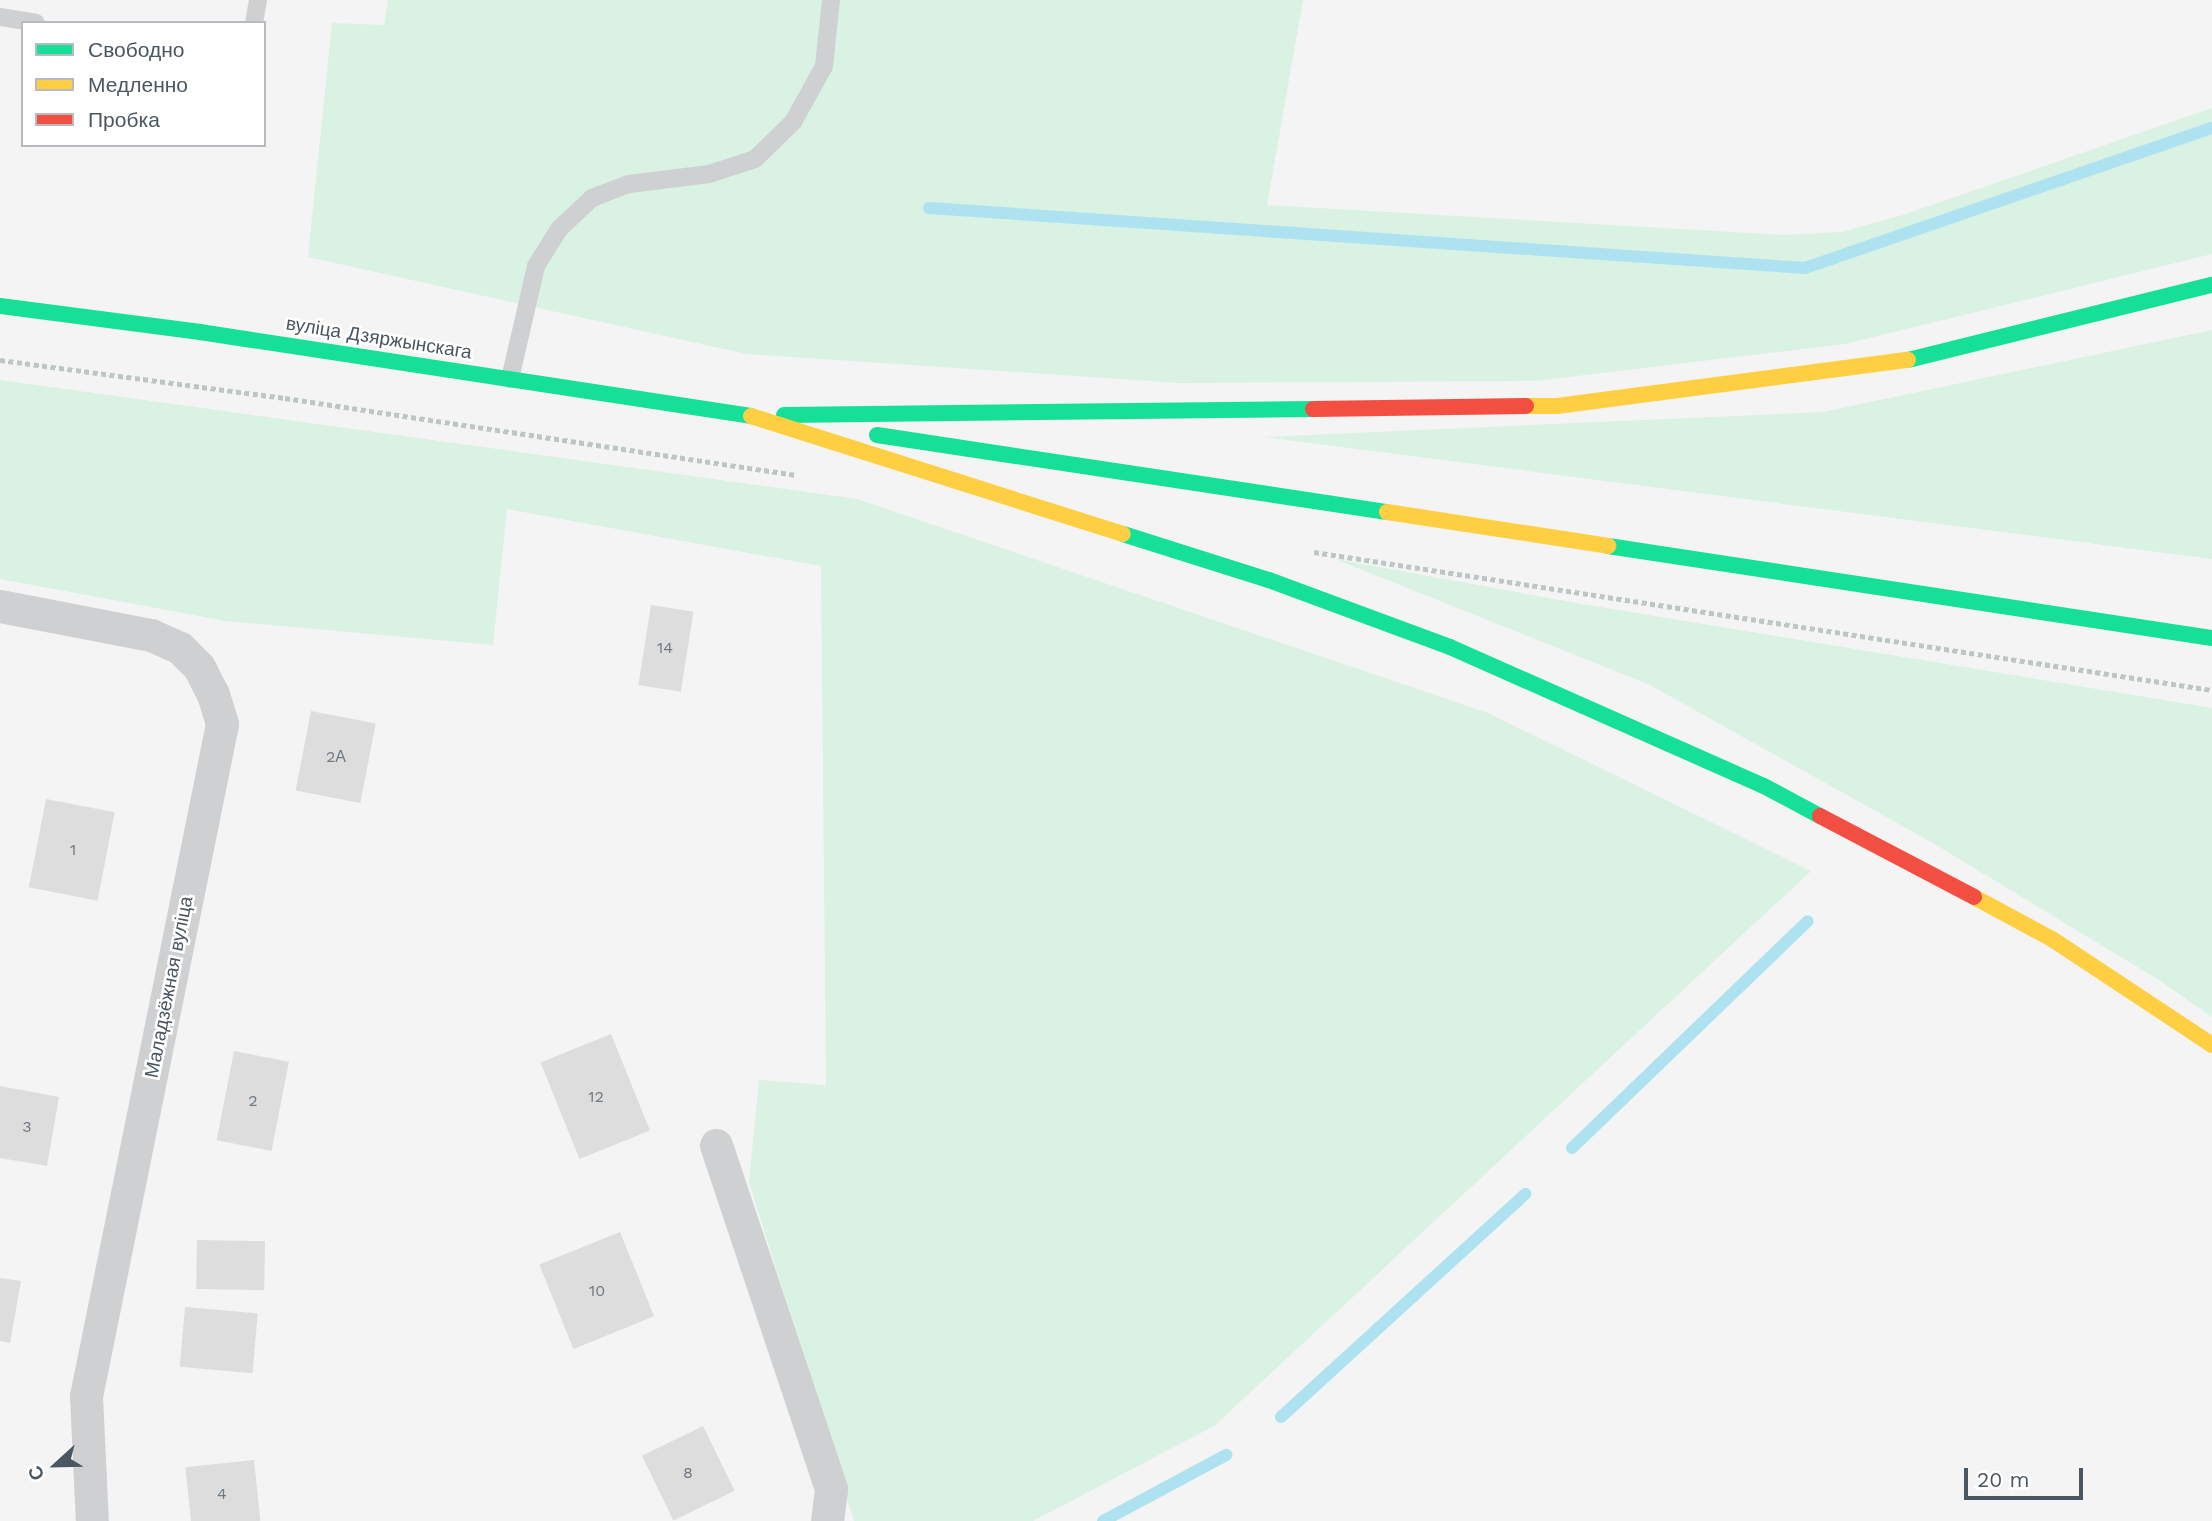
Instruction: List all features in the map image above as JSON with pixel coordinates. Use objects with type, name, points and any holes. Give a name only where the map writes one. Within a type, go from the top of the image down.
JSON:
[{"type":"main road","points":[[751,415],[1557,406],[1920,358],[2212,285]]},
{"type":"main road","name":"вуліца Дзяржынскага","points":[[0,306],[200,332],[751,415]]},
{"type":"main road","points":[[751,415],[2212,638]]},
{"type":"main road","points":[[751,415],[1269,580],[1450,647],[1764,786],[2052,939],[2212,1045]]},
{"type":"street","name":"Маладзёжная вуліца","points":[[0,606],[151,635],[180,648],[199,667],[213,694],[222,724],[86,1396],[92,1521]]},
{"type":"street","points":[[716,1145],[831,1489],[827,1521]]},
{"type":"lane","points":[[254,21],[258,0]]},
{"type":"lane","points":[[510,379],[536,266],[559,229],[592,198],[629,184],[709,174],[755,159],[793,122],[824,66],[831,0]]},
{"type":"lane","points":[[0,17],[24,21]]},
{"type":"green space","points":[[388,0],[1303,0],[1267,205],[1783,235],[1842,232],[1903,215],[2212,108],[2212,254],[1845,344],[1535,381],[1178,383],[747,354],[308,257],[332,23],[384,25]]},
{"type":"green space","points":[[2212,330],[2212,559],[1264,437],[1823,412]]},
{"type":"green space","points":[[0,380],[857,499],[1488,713],[1811,871],[1214,1426],[1033,1521],[854,1521],[749,1182],[759,1080],[826,1085],[821,566],[507,509],[493,645],[226,621],[0,579]]},
{"type":"green space","points":[[1335,559],[1576,603],[2212,708],[2212,1017],[2159,980],[1931,842],[1650,685]]},
{"type":"building","points":[[651,605],[693,612],[681,692],[638,685]]},
{"type":"building","points":[[311,711],[376,724],[360,803],[296,791]]},
{"type":"building","points":[[46,799],[115,812],[98,901],[29,887]]},
{"type":"building","points":[[611,1034],[650,1130],[579,1159],[541,1062]]},
{"type":"building","points":[[234,1051],[289,1062],[272,1151],[217,1140]]},
{"type":"building","points":[[0,1086],[59,1097],[47,1166],[0,1158]]},
{"type":"building","points":[[620,1232],[654,1316],[573,1349],[539,1265]]},
{"type":"building","points":[[197,1240],[265,1241],[264,1290],[196,1289]]},
{"type":"building","points":[[0,1278],[21,1281],[10,1343],[0,1341]]},
{"type":"building","points":[[185,1307],[258,1313],[252,1373],[180,1367]]},
{"type":"building","points":[[703,1426],[735,1491],[673,1521],[642,1456]]},
{"type":"building","points":[[254,1460],[260,1521],[191,1521],[185,1467]]},
{"type":"waterway","points":[[929,208],[1805,268],[2212,128]]},
{"type":"waterway","points":[[1572,1148],[1808,921]]},
{"type":"waterway","points":[[1281,1417],[1525,1194]]},
{"type":"waterway","points":[[1103,1521],[1226,1455]]},
{"type":"traffic: fast","points":[[1908,360],[2212,285]]},
{"type":"traffic: fast","points":[[0,306],[200,332],[751,416]]},
{"type":"traffic: fast","points":[[784,415],[1313,409]]},
{"type":"traffic: fast","points":[[877,435],[1387,512]]},
{"type":"traffic: fast","points":[[1123,534],[1269,580],[1450,647],[1764,786],[1820,816]]},
{"type":"traffic: fast","points":[[1608,546],[2212,638]]},
{"type":"traffic: slow","points":[[1526,406],[1557,406],[1908,360]]},
{"type":"traffic: slow","points":[[751,416],[1123,534]]},
{"type":"traffic: slow","points":[[1387,512],[1608,546]]},
{"type":"traffic: slow","points":[[1974,897],[2052,939],[2212,1045]]},
{"type":"traffic: jam","points":[[1313,409],[1526,406]]},
{"type":"traffic: jam","points":[[1820,816],[1974,897]]}]
